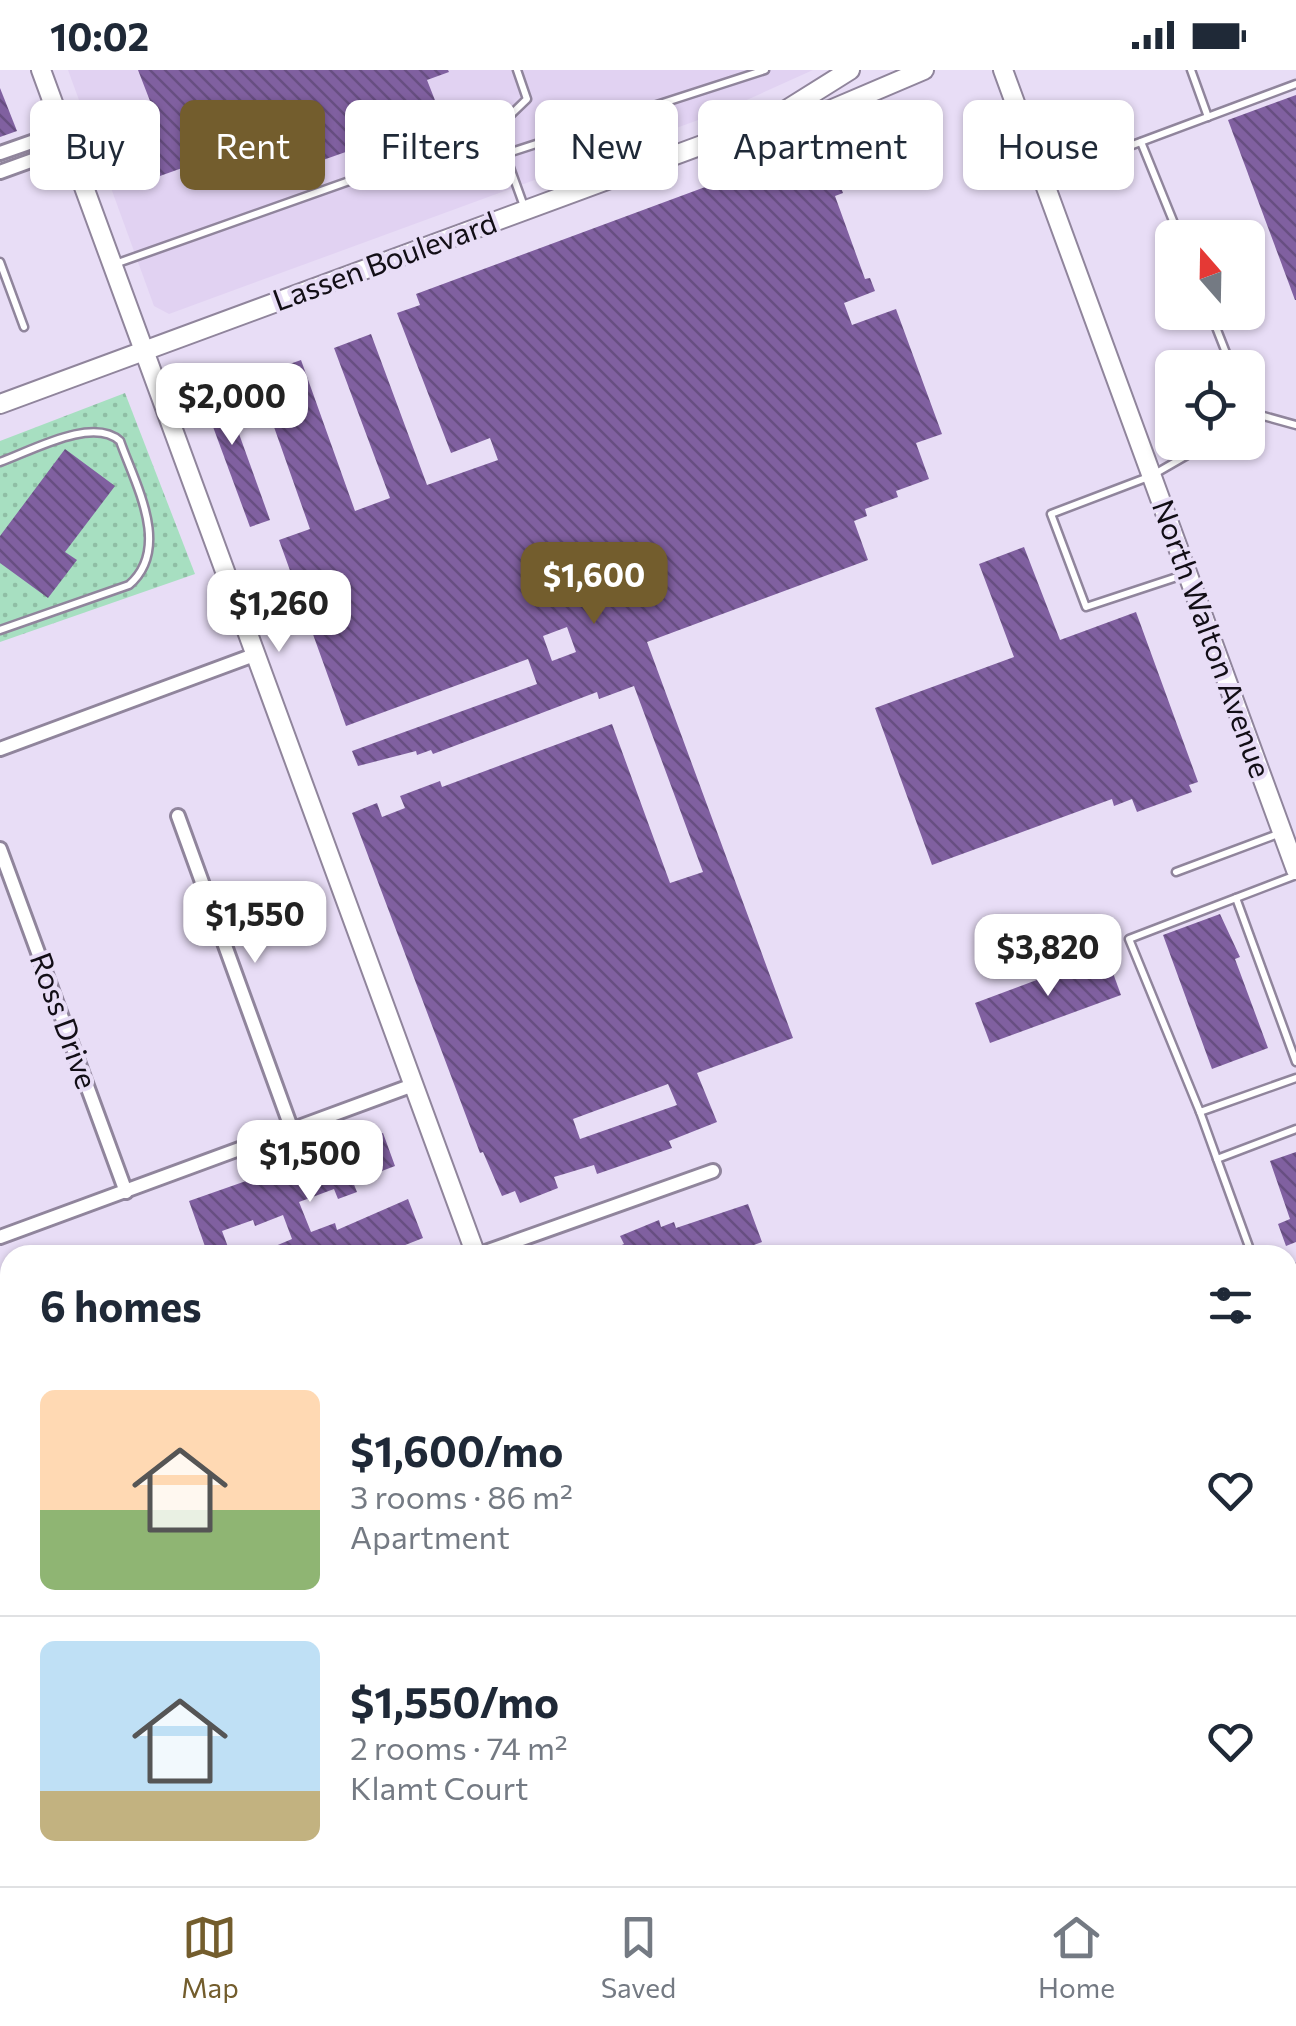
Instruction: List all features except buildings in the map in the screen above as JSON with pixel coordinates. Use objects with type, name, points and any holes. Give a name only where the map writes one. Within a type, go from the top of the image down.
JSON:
[{"type":"street","points":[[41,70],[52,100]]},
{"type":"street","name":"Lassen Boulevard","points":[[802,100],[850,70]]},
{"type":"street","name":"Lassen Boulevard","points":[[854,100],[924,70]]},
{"type":"street","name":"North Walton Avenue","points":[[1002,70],[1013,100]]},
{"type":"street","name":"Lassen Boulevard","points":[[0,404],[698,146]]},
{"type":"street","points":[[0,153],[30,147]]},
{"type":"street","points":[[0,172],[30,157]]},
{"type":"street","points":[[85,190],[472,1245]]},
{"type":"street","name":"North Walton Avenue","points":[[1046,190],[1187,574],[1289,830],[1296,872]]},
{"type":"street","points":[[0,749],[254,656]]},
{"type":"street","points":[[178,816],[292,1130]]},
{"type":"street","name":"Ross Drive","points":[[0,849],[126,1192]]},
{"type":"street","points":[[0,1237],[412,1085]]},
{"type":"street","points":[[504,1245],[713,1170]]},
{"type":"lane","points":[[515,111],[527,99],[516,70]]},
{"type":"lane","points":[[515,151],[765,70]]},
{"type":"lane","points":[[1190,70],[1208,117]]},
{"type":"lane","points":[[1134,145],[1296,84]]},
{"type":"lane","points":[[1141,142],[1173,220]]},
{"type":"lane","points":[[112,265],[345,182]]},
{"type":"lane","points":[[515,182],[525,210]]},
{"type":"lane","points":[[0,262],[24,327]]},
{"type":"lane","points":[[1265,416],[1296,425]]},
{"type":"lane","points":[[0,462],[95,430],[112,434],[120,441],[152,536],[142,568],[129,585],[0,630]]},
{"type":"lane","points":[[1179,460],[1152,476],[1051,514],[1086,608],[1187,574]]},
{"type":"lane","points":[[1176,872],[1289,830]]},
{"type":"lane","points":[[1248,1245],[1200,1112],[1129,938],[1296,872]]},
{"type":"lane","points":[[1236,898],[1296,1062]]},
{"type":"lane","points":[[1200,1112],[1296,1078]]},
{"type":"lane","points":[[1217,1159],[1296,1129]]},
{"type":"shaded area","points":[[68,70],[813,70],[747,100],[698,100],[698,120],[678,127],[678,100],[535,100],[535,180],[515,187],[515,100],[345,100],[345,190],[507,190],[169,314],[154,306],[112,190],[160,190],[160,100],[79,100]]},
{"type":"green space","points":[[125,393],[195,574],[0,642],[0,441]]}]
